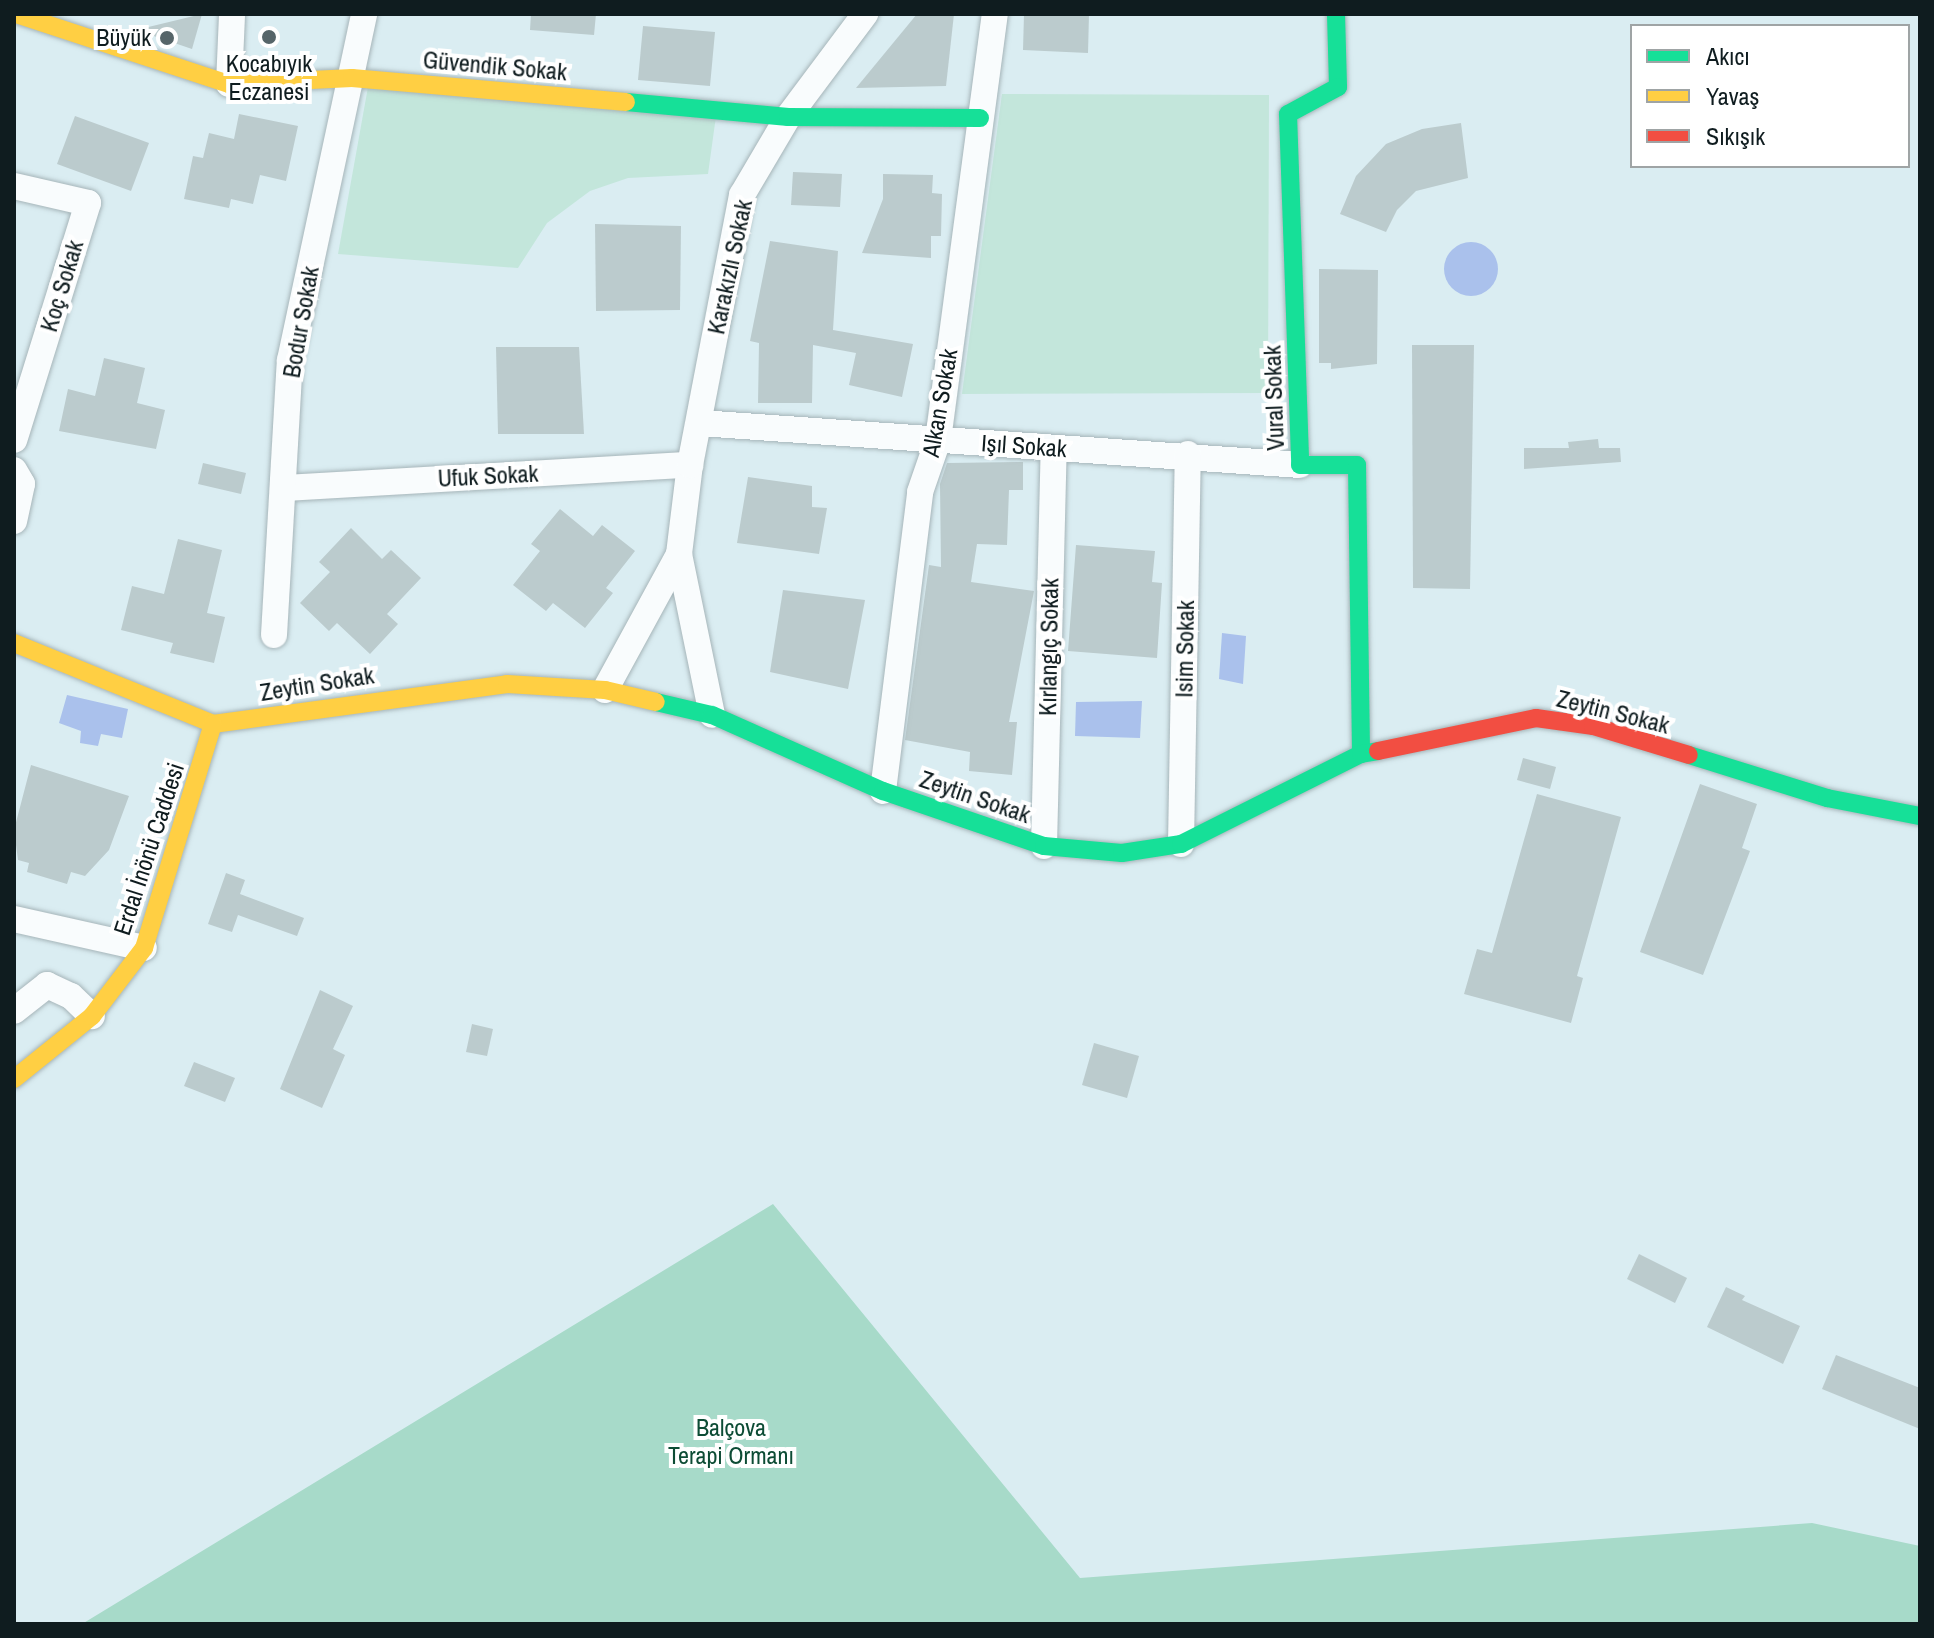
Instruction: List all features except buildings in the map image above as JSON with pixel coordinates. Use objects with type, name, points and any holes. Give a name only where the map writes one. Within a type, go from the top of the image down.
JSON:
[{"type":"street","name":"Güvendik Sokak","points":[[16,14],[49,29],[229,84],[352,78],[788,117],[980,118]]},
{"type":"street","points":[[229,84],[232,14]]},
{"type":"street","name":"Bodur Sokak","points":[[274,635],[285,488],[290,360],[364,14]]},
{"type":"street","name":"Karakızlı Sokak","points":[[712,715],[679,554],[690,465],[742,195],[788,117],[865,14]]},
{"type":"street","name":"Alkan Sokak","points":[[883,791],[920,492],[938,440],[995,14]]},
{"type":"street","name":"Vural Sokak","points":[[1336,14],[1338,87],[1288,114],[1300,465],[1357,465],[1361,754]]},
{"type":"street","name":"Koç Sokak","points":[[14,186],[88,203],[14,440]]},
{"type":"street","name":"Işıl Sokak","points":[[700,423],[1054,449],[1188,454],[1300,465]]},
{"type":"street","name":"Kırlangıç Sokak","points":[[1044,846],[1054,449]]},
{"type":"street","name":"Isim Sokak","points":[[1181,844],[1188,454]]},
{"type":"street","name":"Ufuk Sokak","points":[[285,488],[690,465]]},
{"type":"street","points":[[14,470],[22,484],[14,521]]},
{"type":"street","name":"Karakızlı Sokak","points":[[605,690],[679,554]]},
{"type":"street","name":"Zeytin Sokak","points":[[14,643],[213,724],[507,684],[605,690],[712,715],[883,791],[1044,846],[1122,853],[1181,844],[1361,754],[1536,718],[1593,726],[1827,798],[1920,816]]},
{"type":"street","name":"Erdal İnönü Caddesi","points":[[14,1079],[92,1016],[144,948],[213,724]]},
{"type":"street","points":[[14,919],[144,948]]},
{"type":"street","points":[[14,1011],[47,985],[71,996],[92,1016]]},
{"type":"green space","points":[[368,87],[716,116],[708,174],[628,178],[590,191],[547,223],[518,268],[338,254]]},
{"type":"green space","points":[[1002,94],[1269,95],[1268,393],[962,394]]},
{"type":"green space","name":"Balçova Terapi Ormanı","points":[[773,1204],[1080,1578],[1812,1523],[1920,1546],[1920,1624],[82,1624]]},
{"type":"water","points":[[1471,242],[1490,250],[1498,269],[1490,288],[1471,296],[1452,288],[1444,269],[1452,250]]},
{"type":"water","points":[[1222,633],[1246,636],[1243,684],[1219,679]]},
{"type":"water","points":[[67,695],[128,709],[122,738],[101,734],[98,746],[80,743],[81,731],[59,723]]},
{"type":"water","points":[[1142,701],[1140,738],[1075,736],[1076,702]]},
{"type":"traffic: fast","points":[[1336,14],[1338,87],[1288,114],[1300,465],[1357,465],[1361,754]]},
{"type":"traffic: fast","points":[[626,102],[788,117],[980,118]]},
{"type":"traffic: fast","points":[[656,702],[712,715],[883,791],[1044,846],[1122,853],[1181,844],[1361,754],[1378,751]]},
{"type":"traffic: fast","points":[[1689,755],[1827,798],[1920,816]]},
{"type":"traffic: slow","points":[[16,14],[229,84],[352,78],[626,102]]},
{"type":"traffic: slow","points":[[14,643],[213,724],[507,684],[605,690],[656,702]]},
{"type":"traffic: slow","points":[[14,1079],[92,1016],[144,948],[213,724]]},
{"type":"traffic: jam","points":[[1378,751],[1536,718],[1593,726],[1689,755]]},
{"type":"place","name":"Kocabıyık Eczanesi","points":[[269,37]]},
{"type":"place","name":"Büyük","points":[[167,38]]}]
